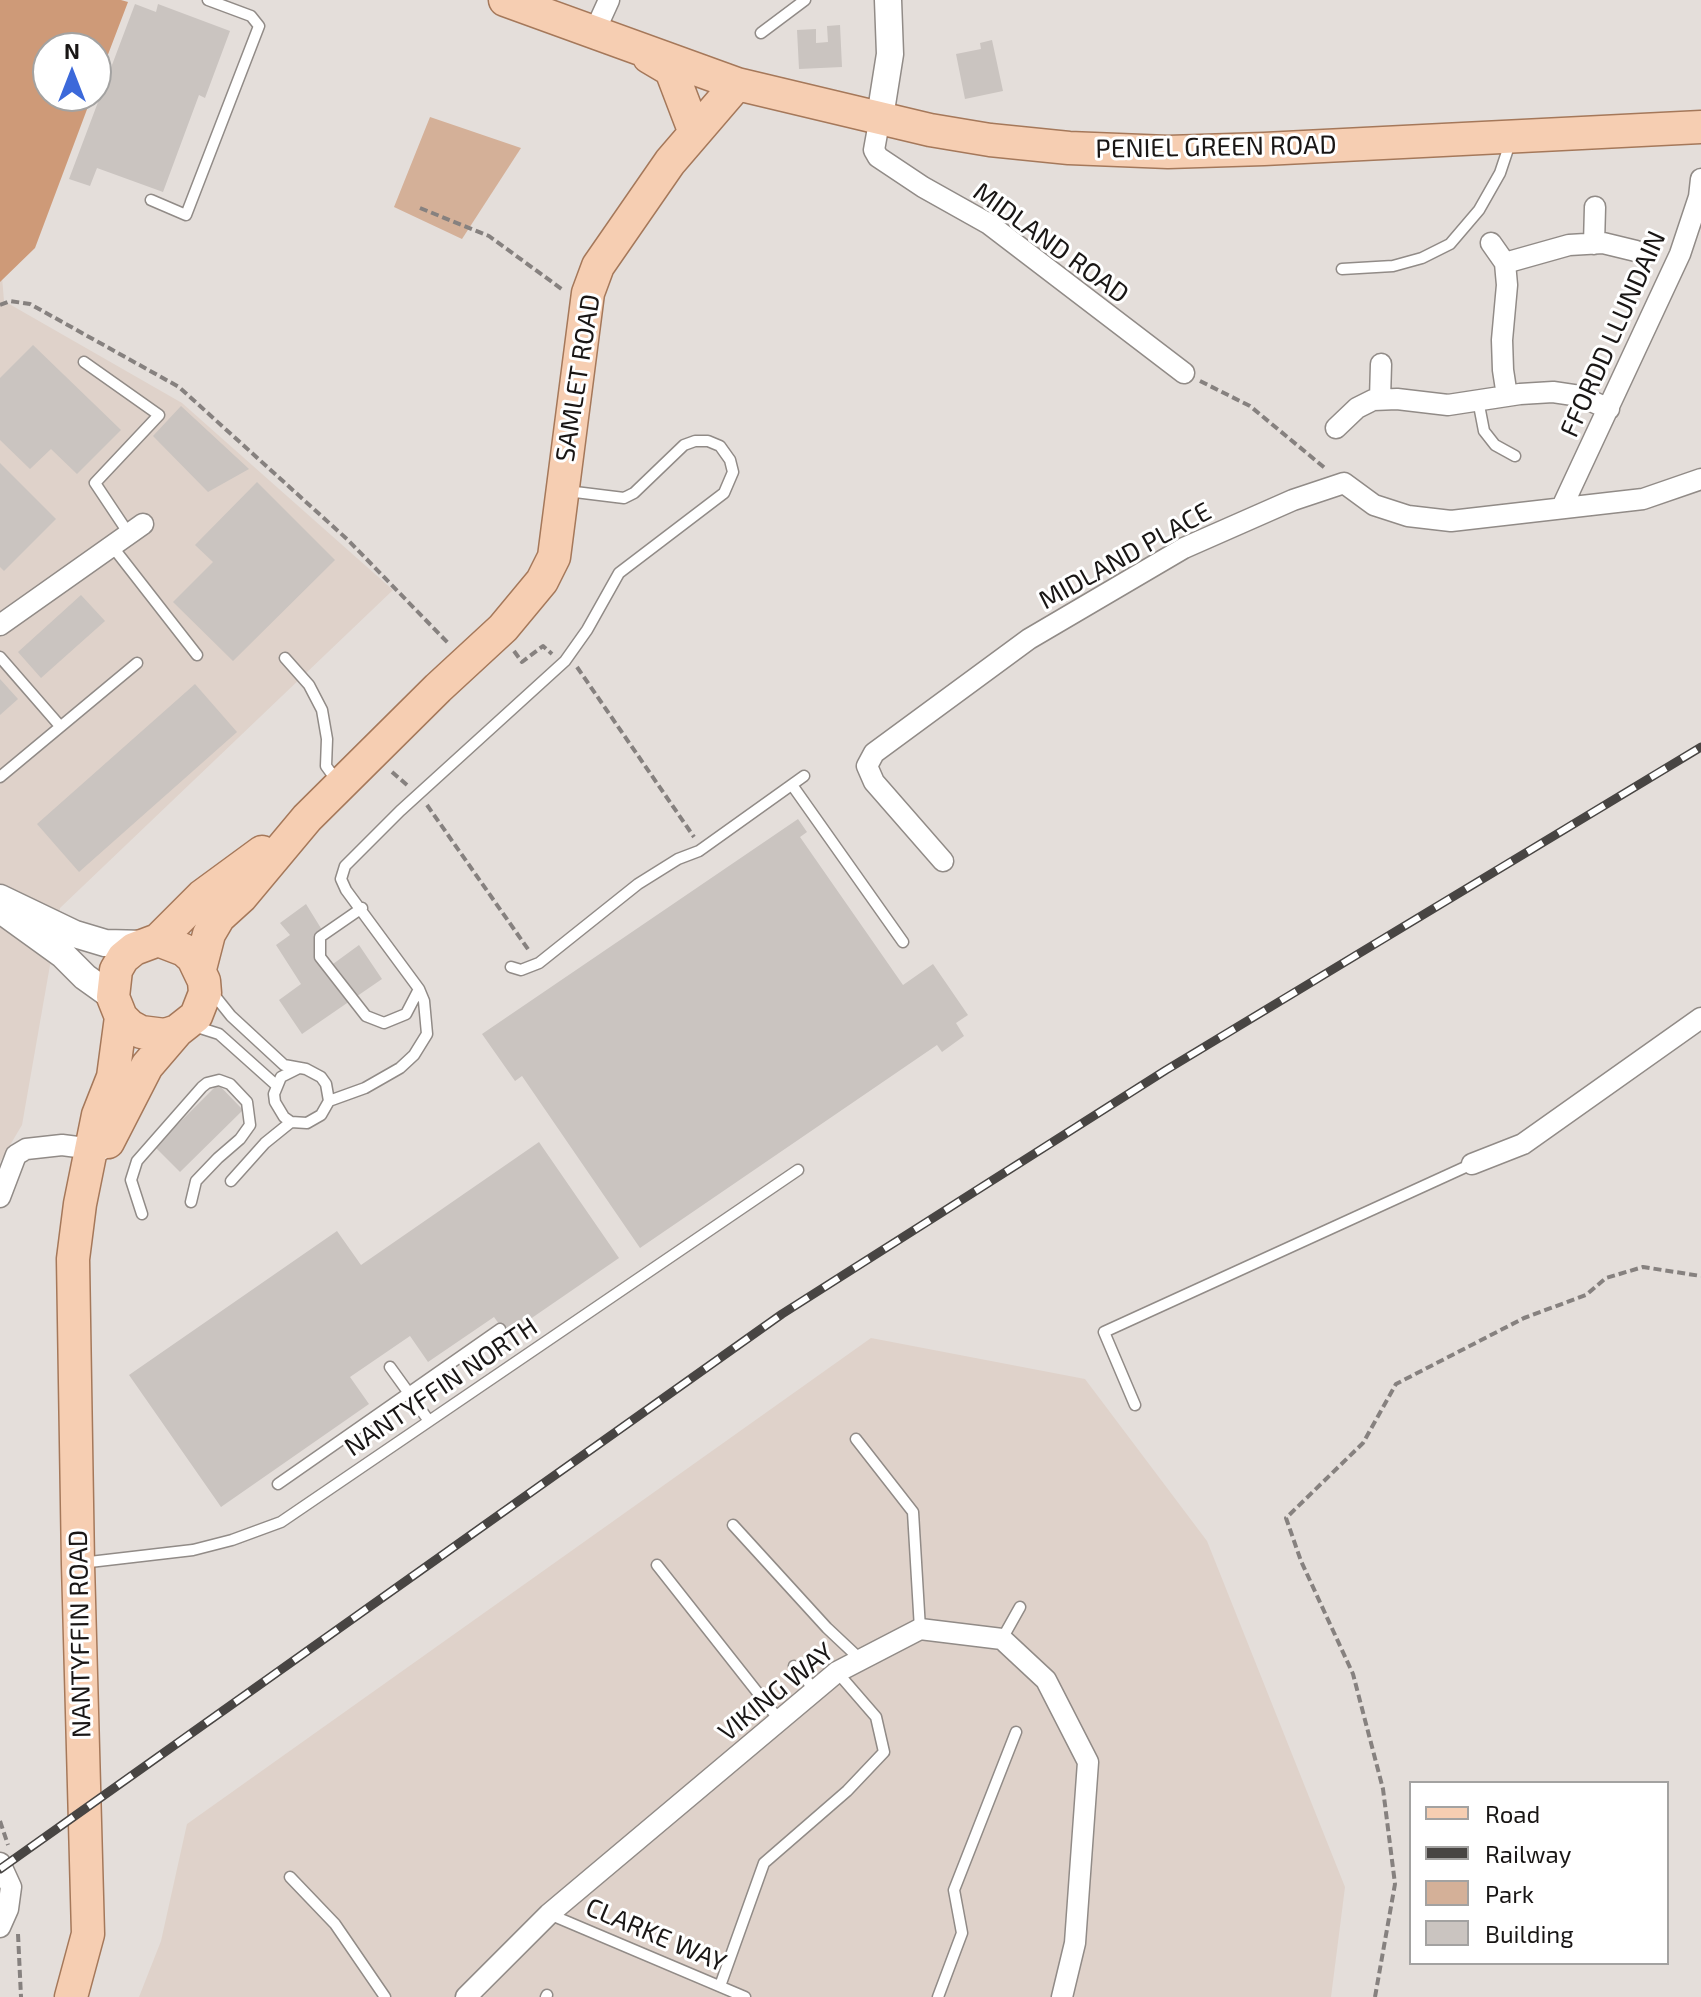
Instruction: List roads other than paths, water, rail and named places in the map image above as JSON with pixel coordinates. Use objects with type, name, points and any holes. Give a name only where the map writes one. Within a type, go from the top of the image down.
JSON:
[{"type":"main road","points":[[505,0],[737,84]]},
{"type":"main road","points":[[634,47],[671,70],[695,133]]},
{"type":"main road","name":"PENIEL GREEN ROAD","points":[[737,84],[930,130],[1069,148],[1168,152],[1701,127]]},
{"type":"main road","name":"SAMLET ROAD","points":[[152,942],[202,896],[307,818],[503,628],[542,581],[554,557],[588,293],[598,266],[670,162],[737,84]]},
{"type":"main road","name":"SAMLET ROAD","points":[[202,975],[202,952],[219,917],[241,897],[307,818]]},
{"type":"main road","points":[[152,942],[184,950],[202,975],[202,1005],[182,1028],[165,1035],[141,1032],[117,1007],[116,970],[123,958],[134,949],[152,942]]},
{"type":"main road","name":"NANTYFFIN ROAD","points":[[71,1997],[88,1934],[75,1334],[97,1149],[98,1115],[113,1077],[117,1007]]},
{"type":"main road","name":"NANTYFFIN ROAD","points":[[97,1149],[147,1066],[182,1028]]},
{"type":"street","points":[[594,33],[609,0]]},
{"type":"street","points":[[880,117],[890,54],[888,0]]},
{"type":"street","name":"MIDLAND ROAD","points":[[880,117],[874,150],[878,157],[923,187],[989,224],[1184,373]]},
{"type":"street","name":"FFORDD LLUNDAIN","points":[[1562,507],[1680,254],[1699,197],[1701,179]]},
{"type":"street","points":[[1594,244],[1595,207]]},
{"type":"street","points":[[1491,243],[1505,263],[1507,285],[1503,370],[1507,396]]},
{"type":"street","points":[[1505,263],[1569,245],[1594,244],[1636,251]]},
{"type":"street","points":[[1680,254],[1701,258]]},
{"type":"street","points":[[1380,399],[1381,364]]},
{"type":"street","points":[[1336,428],[1357,408],[1380,399],[1448,405],[1553,392],[1580,396],[1609,409]]},
{"type":"street","points":[[1562,507],[1643,499],[1701,479]]},
{"type":"street","name":"MIDLAND PLACE","points":[[943,861],[874,782],[867,766],[874,753],[1029,639],[1184,548],[1293,500],[1344,483],[1374,505],[1408,516],[1451,521],[1562,507]]},
{"type":"street","points":[[0,625],[128,535]]},
{"type":"street","points":[[0,898],[75,934],[105,943],[152,942]]},
{"type":"street","points":[[0,910],[63,955],[117,1007]]},
{"type":"street","points":[[1472,1164],[1523,1144],[1701,1018]]},
{"type":"street","points":[[0,1197],[16,1155],[26,1149],[62,1145],[97,1149]]},
{"type":"street","points":[[920,1629],[1002,1639],[1046,1680],[1088,1762],[1075,1943],[1062,1997]]},
{"type":"street","name":"VIKING WAY","points":[[466,1997],[549,1914],[837,1672],[920,1629]]},
{"type":"street","points":[[0,1863],[11,1887],[8,1909],[0,1927]]},
{"type":"lane","points":[[151,200],[186,215],[259,26],[251,16],[208,0]]},
{"type":"lane","points":[[761,33],[805,0]]},
{"type":"lane","points":[[1342,269],[1393,266],[1422,258],[1450,244],[1479,210],[1500,173],[1512,138]]},
{"type":"lane","points":[[84,362],[159,415],[95,483],[197,655]]},
{"type":"lane","points":[[1478,400],[1484,431],[1495,445],[1515,456]]},
{"type":"lane","points":[[329,1101],[365,1088],[400,1068],[414,1055],[427,1034],[424,1001],[419,989],[341,879],[345,866],[565,661],[587,630],[619,573],[724,493],[733,472],[730,460],[720,446],[708,441],[695,441],[684,445],[634,493],[624,498],[561,490]]},
{"type":"lane","points":[[0,657],[60,726]]},
{"type":"lane","points":[[285,658],[309,685],[322,710],[327,739],[326,766],[341,786]]},
{"type":"lane","points":[[0,777],[137,663]]},
{"type":"lane","points":[[511,967],[521,970],[539,963],[638,884],[678,859],[699,851],[804,776]]},
{"type":"lane","points":[[792,785],[903,942]]},
{"type":"lane","points":[[362,908],[320,937],[320,957],[366,1016],[384,1023],[406,1014],[419,989]]},
{"type":"lane","points":[[202,975],[231,1016],[284,1065],[306,1069],[321,1077],[326,1084],[329,1101],[326,1109],[307,1123],[291,1122],[275,1102],[276,1085],[281,1077],[297,1069]]},
{"type":"lane","points":[[182,1028],[219,1034],[276,1085]]},
{"type":"lane","points":[[142,1214],[131,1180],[141,1153],[207,1083],[224,1081],[247,1102],[250,1125],[240,1139],[196,1181],[191,1202]]},
{"type":"lane","points":[[231,1181],[265,1143],[291,1122]]},
{"type":"lane","points":[[1135,1405],[1104,1332],[1472,1164]]},
{"type":"lane","name":"NANTYFFIN NORTH","points":[[78,1564],[193,1550],[281,1522],[798,1170]]},
{"type":"lane","points":[[278,1484],[500,1329]]},
{"type":"lane","points":[[390,1367],[429,1421]]},
{"type":"lane","points":[[856,1439],[913,1512],[920,1629]]},
{"type":"lane","points":[[733,1525],[827,1628],[860,1659]]},
{"type":"lane","points":[[657,1565],[780,1721]]},
{"type":"lane","points":[[1002,1639],[1020,1607]]},
{"type":"lane","points":[[794,1666],[815,1690]]},
{"type":"lane","points":[[720,1986],[764,1863],[847,1791],[884,1752],[876,1717],[837,1672]]},
{"type":"lane","points":[[938,1997],[962,1933],[954,1890],[1016,1732]]},
{"type":"lane","points":[[290,1877],[335,1924],[380,1995]]},
{"type":"lane","name":"CLARKE WAY","points":[[549,1914],[745,1997]]},
{"type":"railway","points":[[0,1869],[782,1314],[1166,1070],[1701,747]]}]
